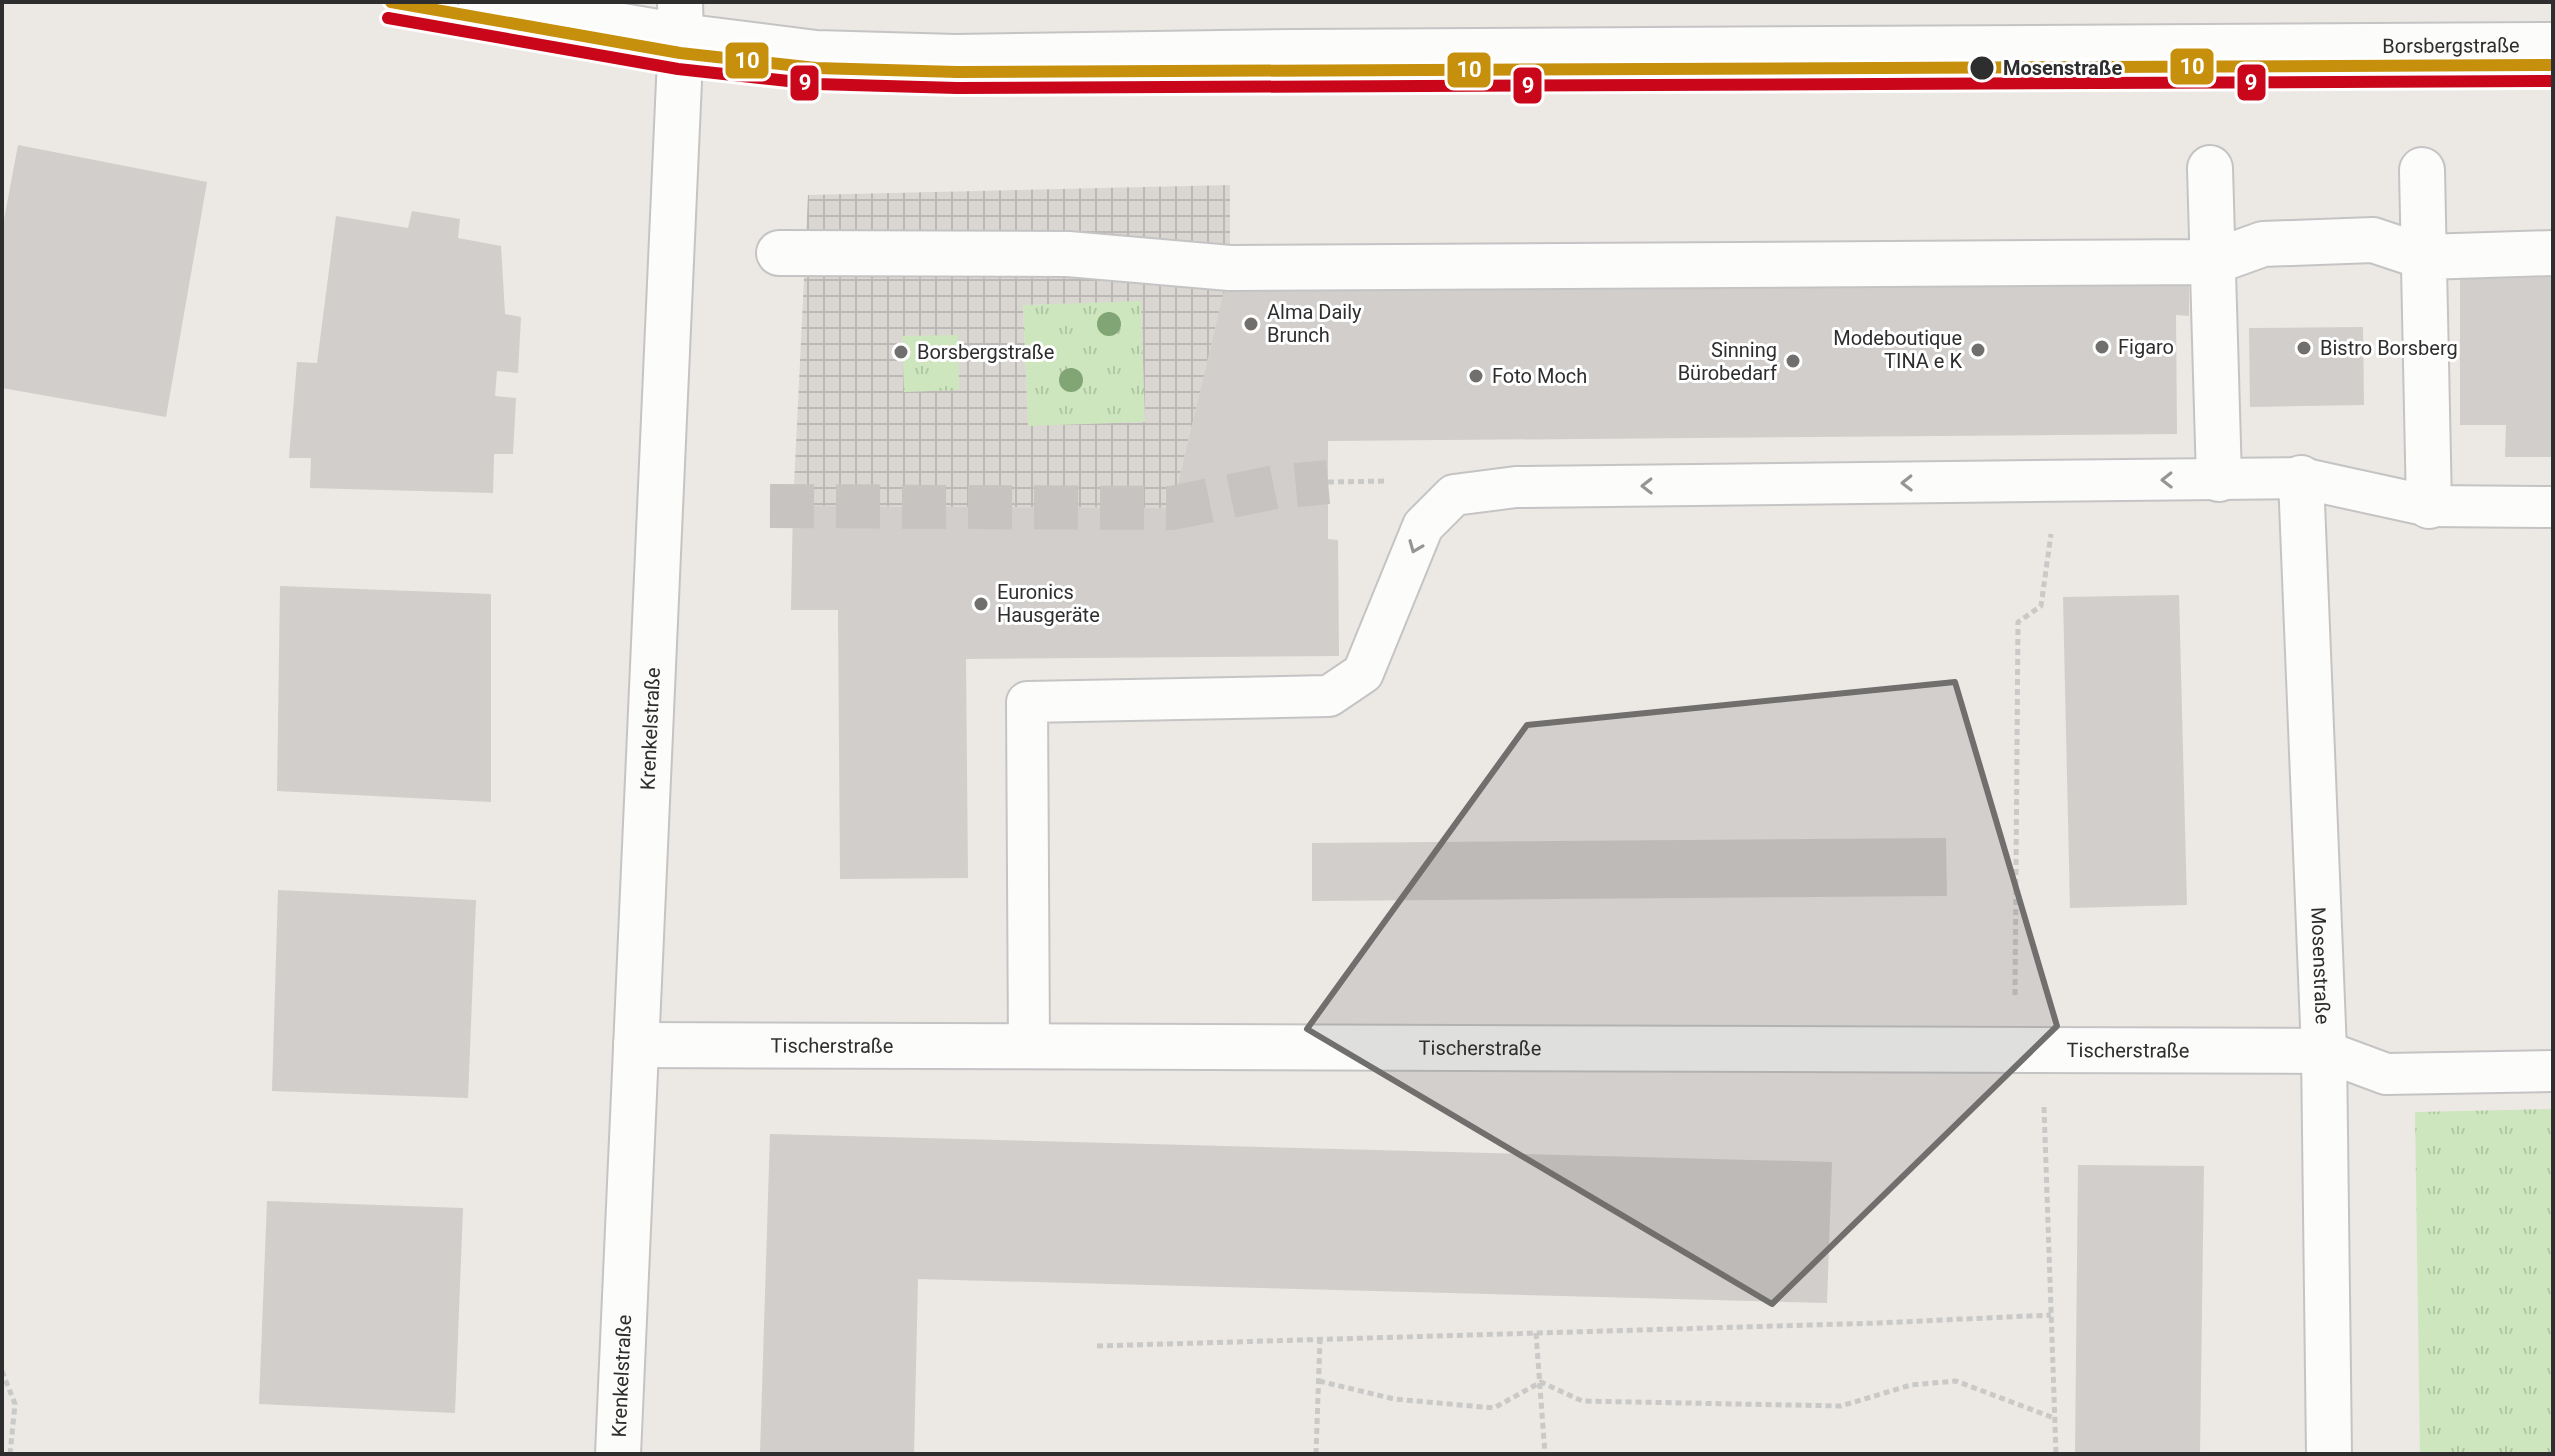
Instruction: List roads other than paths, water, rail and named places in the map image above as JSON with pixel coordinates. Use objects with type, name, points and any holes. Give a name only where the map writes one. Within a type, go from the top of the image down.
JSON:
[{"type":"street","name":"Borsbergstraße","points":[[481,2],[680,19],[816,53],[956,57],[2553,45]]},
{"type":"street","name":"Krenkelstraße","points":[[618,1454],[680,19]]},
{"type":"street","points":[[2210,168],[2219,479]]},
{"type":"street","points":[[2422,170],[2429,506]]},
{"type":"street","points":[[779,253],[1068,254],[1230,268],[2213,262],[2263,244],[2373,240],[2424,257],[2553,253]]},
{"type":"street","name":"Mosenstraße","points":[[2301,478],[2324,1051],[2329,1454]]},
{"type":"street","name":"Tischerstraße","points":[[636,1045],[2324,1051]]},
{"type":"lane","points":[[1029,1047],[1027,702],[1329,696],[1363,673],[1423,526],[1454,495],[1516,487],[2301,478],[2429,506],[2553,507]]},
{"type":"lane","points":[[2324,1051],[2386,1074],[2553,1071]]},
{"type":"tunnel","points":[[770,506],[1172,508],[1275,487],[1328,482]]},
{"type":"place","name":"Mosenstraße","points":[[1982,68]]},
{"type":"place","name":"Alma Daily Brunch","points":[[1251,324]]},
{"type":"place","name":"Figaro","points":[[2102,347]]},
{"type":"place","name":"Bistro Borsberg","points":[[2304,348]]},
{"type":"place","name":"Modeboutique TINA e K","points":[[1978,350]]},
{"type":"place","name":"Borsbergstraße","points":[[901,352]]},
{"type":"place","name":"Sinning Bürobedarf","points":[[1793,361]]},
{"type":"place","name":"Foto Moch","points":[[1476,376]]},
{"type":"place","name":"Euronics Hausgeräte","points":[[981,604]]}]
